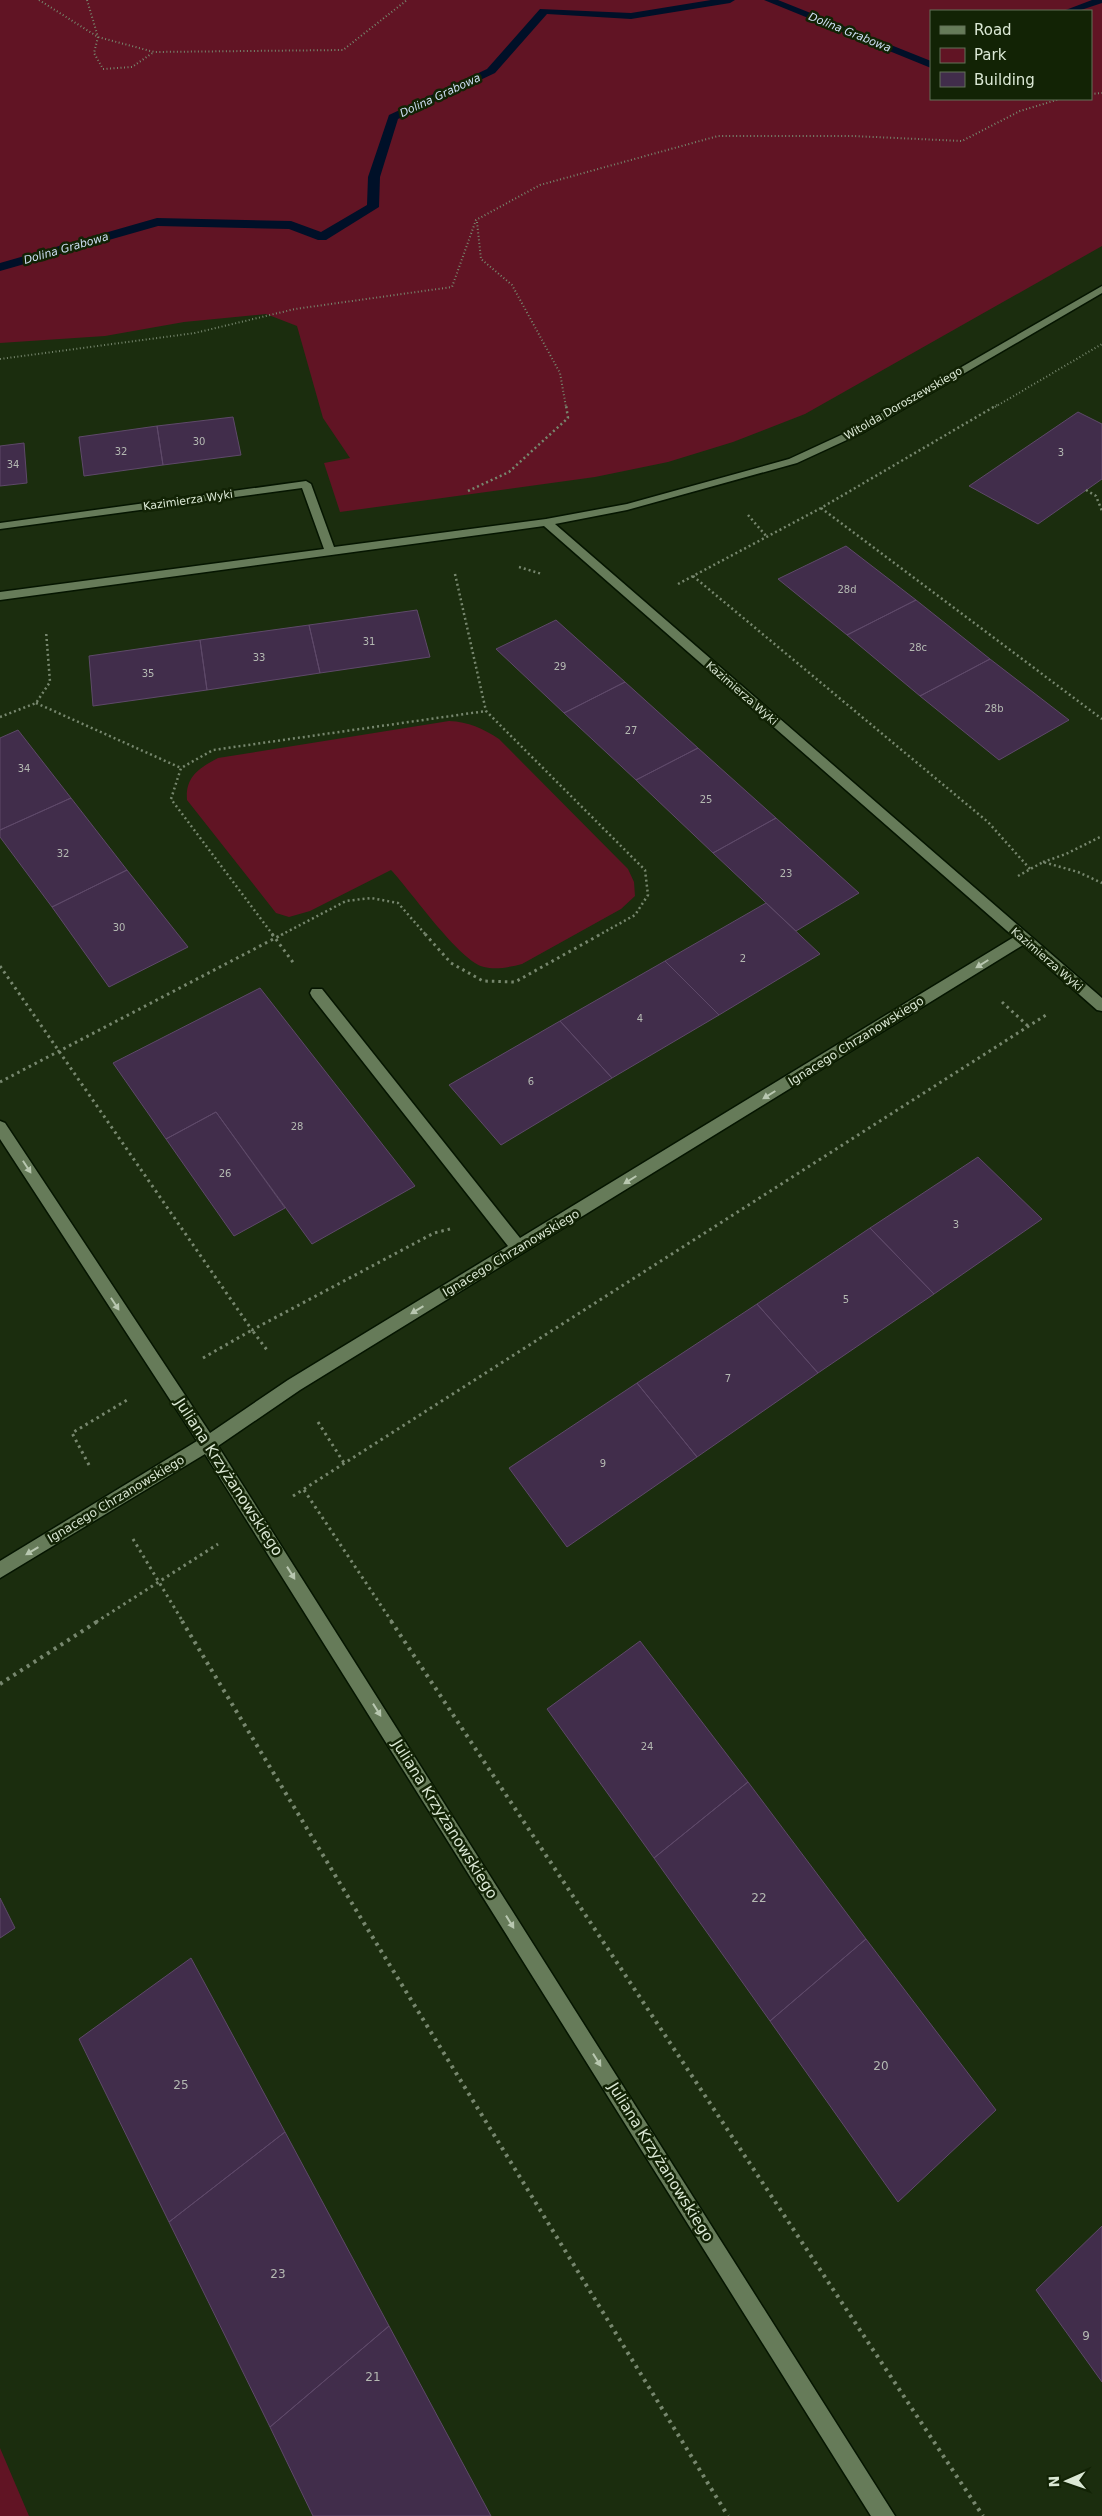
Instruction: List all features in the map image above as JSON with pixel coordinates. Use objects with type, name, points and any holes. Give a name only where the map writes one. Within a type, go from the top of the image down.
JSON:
[{"type":"street","name":"Witolda Doroszewskiego","points":[[546,522],[627,507],[793,461],[858,431],[1102,289]]},
{"type":"street","name":"Kazimierza Wyki","points":[[0,526],[306,484],[330,550]]},
{"type":"street","points":[[0,596],[546,522]]},
{"type":"street","name":"Kazimierza Wyki","points":[[546,522],[1102,1006]]},
{"type":"street","name":"Ignacego Chrzanowskiego","points":[[0,1570],[208,1444],[294,1385],[1023,938]]},
{"type":"street","points":[[317,992],[519,1248]]},
{"type":"street","name":"Juliana Krzyżanowskiego","points":[[0,1126],[257,1520],[884,2516]]},
{"type":"path","points":[[39,0],[98,37],[154,52],[343,50],[407,0]]},
{"type":"path","points":[[87,0],[98,37],[94,52],[103,69],[132,67],[154,52]]},
{"type":"path","points":[[0,359],[195,333],[295,309],[452,287],[476,220],[540,185],[621,161],[718,136],[853,136],[962,141],[1020,112],[1057,100]]},
{"type":"path","points":[[467,491],[509,472],[568,418],[560,373],[512,285],[481,259],[476,220]]},
{"type":"path","points":[[640,604],[821,508],[1102,344]]},
{"type":"path","points":[[1086,490],[1096,496],[1102,511]]},
{"type":"path","points":[[821,508],[1102,719]]},
{"type":"path","points":[[516,566],[550,577]]},
{"type":"path","points":[[0,1082],[346,902],[371,898],[398,903],[450,963],[482,981],[515,982],[635,914],[648,895],[645,870],[486,711],[454,571]]},
{"type":"path","points":[[693,576],[988,822],[1030,869]]},
{"type":"path","points":[[0,718],[36,703],[50,682],[46,626]]},
{"type":"path","points":[[36,703],[181,768]]},
{"type":"path","points":[[317,992],[273,939],[171,799],[181,768],[212,750],[486,711]]},
{"type":"path","points":[[1043,862],[1066,854],[1102,836]]},
{"type":"path","points":[[0,966],[252,1330],[434,1233],[496,1218]]},
{"type":"path","points":[[0,1684],[1051,1011]]},
{"type":"path","points":[[82,1471],[90,1466],[364,1923],[728,2516]]},
{"type":"path","points":[[304,1490],[983,2516]]},
{"type":"green space","points":[[0,0],[1102,0],[1102,246],[805,414],[733,442],[668,462],[595,477],[340,512],[324,463],[350,458],[323,418],[297,326],[266,314],[184,322],[105,336],[0,343]]},
{"type":"green space","points":[[449,721],[475,726],[499,739],[628,869],[634,882],[635,896],[621,909],[522,964],[498,968],[484,967],[474,962],[449,939],[391,870],[310,911],[289,917],[276,913],[187,800],[188,785],[191,779],[199,770],[218,758]]},
{"type":"green space","points":[[0,2448],[29,2516],[0,2516]]},
{"type":"building","points":[[1078,412],[1102,424],[1102,479],[1038,524],[969,486]]},
{"type":"building","points":[[233,417],[241,455],[163,465],[157,426]]},
{"type":"building","points":[[157,426],[163,465],[84,476],[79,437]]},
{"type":"building","points":[[24,443],[27,483],[0,486],[0,446]]},
{"type":"building","points":[[846,546],[916,600],[847,635],[778,579]]},
{"type":"building","points":[[916,600],[990,659],[920,696],[847,635]]},
{"type":"building","points":[[417,610],[430,657],[320,673],[309,625]]},
{"type":"building","points":[[556,620],[625,682],[564,713],[496,649]]},
{"type":"building","points":[[309,625],[320,673],[207,690],[200,640]]},
{"type":"building","points":[[200,640],[207,690],[93,706],[89,656]]},
{"type":"building","points":[[990,659],[1069,720],[999,760],[920,696]]},
{"type":"building","points":[[625,682],[698,748],[636,780],[564,713]]},
{"type":"building","points":[[18,730],[71,798],[0,830],[0,738]]},
{"type":"building","points":[[698,748],[776,818],[713,853],[636,780]]},
{"type":"building","points":[[71,798],[127,870],[52,907],[0,837],[0,830]]},
{"type":"building","points":[[776,818],[859,893],[796,931],[713,853]]},
{"type":"building","points":[[127,870],[188,947],[109,987],[52,907]]},
{"type":"building","points":[[766,903],[820,954],[719,1015],[665,961]]},
{"type":"building","points":[[665,961],[719,1015],[612,1078],[560,1021]]},
{"type":"building","points":[[260,988],[415,1186],[312,1244],[216,1112],[166,1139],[113,1063]]},
{"type":"building","points":[[560,1021],[612,1078],[501,1145],[449,1085]]},
{"type":"building","points":[[216,1112],[285,1208],[234,1236],[166,1139]]},
{"type":"building","points":[[978,1157],[1042,1219],[934,1294],[870,1228]]},
{"type":"building","points":[[870,1228],[934,1294],[818,1373],[757,1304]]},
{"type":"building","points":[[757,1304],[818,1373],[697,1457],[637,1383]]},
{"type":"building","points":[[637,1383],[697,1457],[567,1547],[509,1468]]},
{"type":"building","points":[[640,1641],[748,1782],[654,1858],[547,1709]]},
{"type":"building","points":[[748,1782],[866,1939],[770,2021],[654,1858]]},
{"type":"building","points":[[0,1898],[15,1928],[0,1938]]},
{"type":"building","points":[[866,1939],[996,2110],[898,2202],[770,2021]]},
{"type":"building","points":[[191,1958],[285,2132],[169,2222],[79,2039]]},
{"type":"building","points":[[285,2132],[389,2326],[270,2427],[169,2222]]},
{"type":"building","points":[[1102,2226],[1102,2382],[1036,2290]]},
{"type":"building","points":[[389,2326],[491,2516],[313,2516],[270,2427]]},
{"type":"waterway","name":"Dolina Grabowa","points":[[0,267],[157,222],[291,225],[322,237],[373,207],[374,177],[393,117],[491,71],[544,11],[631,16],[730,0]]},
{"type":"waterway","name":"Dolina Grabowa","points":[[769,0],[930,65]]},
{"type":"waterway","name":"Dolina Grabowa","points":[[1071,10],[1102,0]]}]
